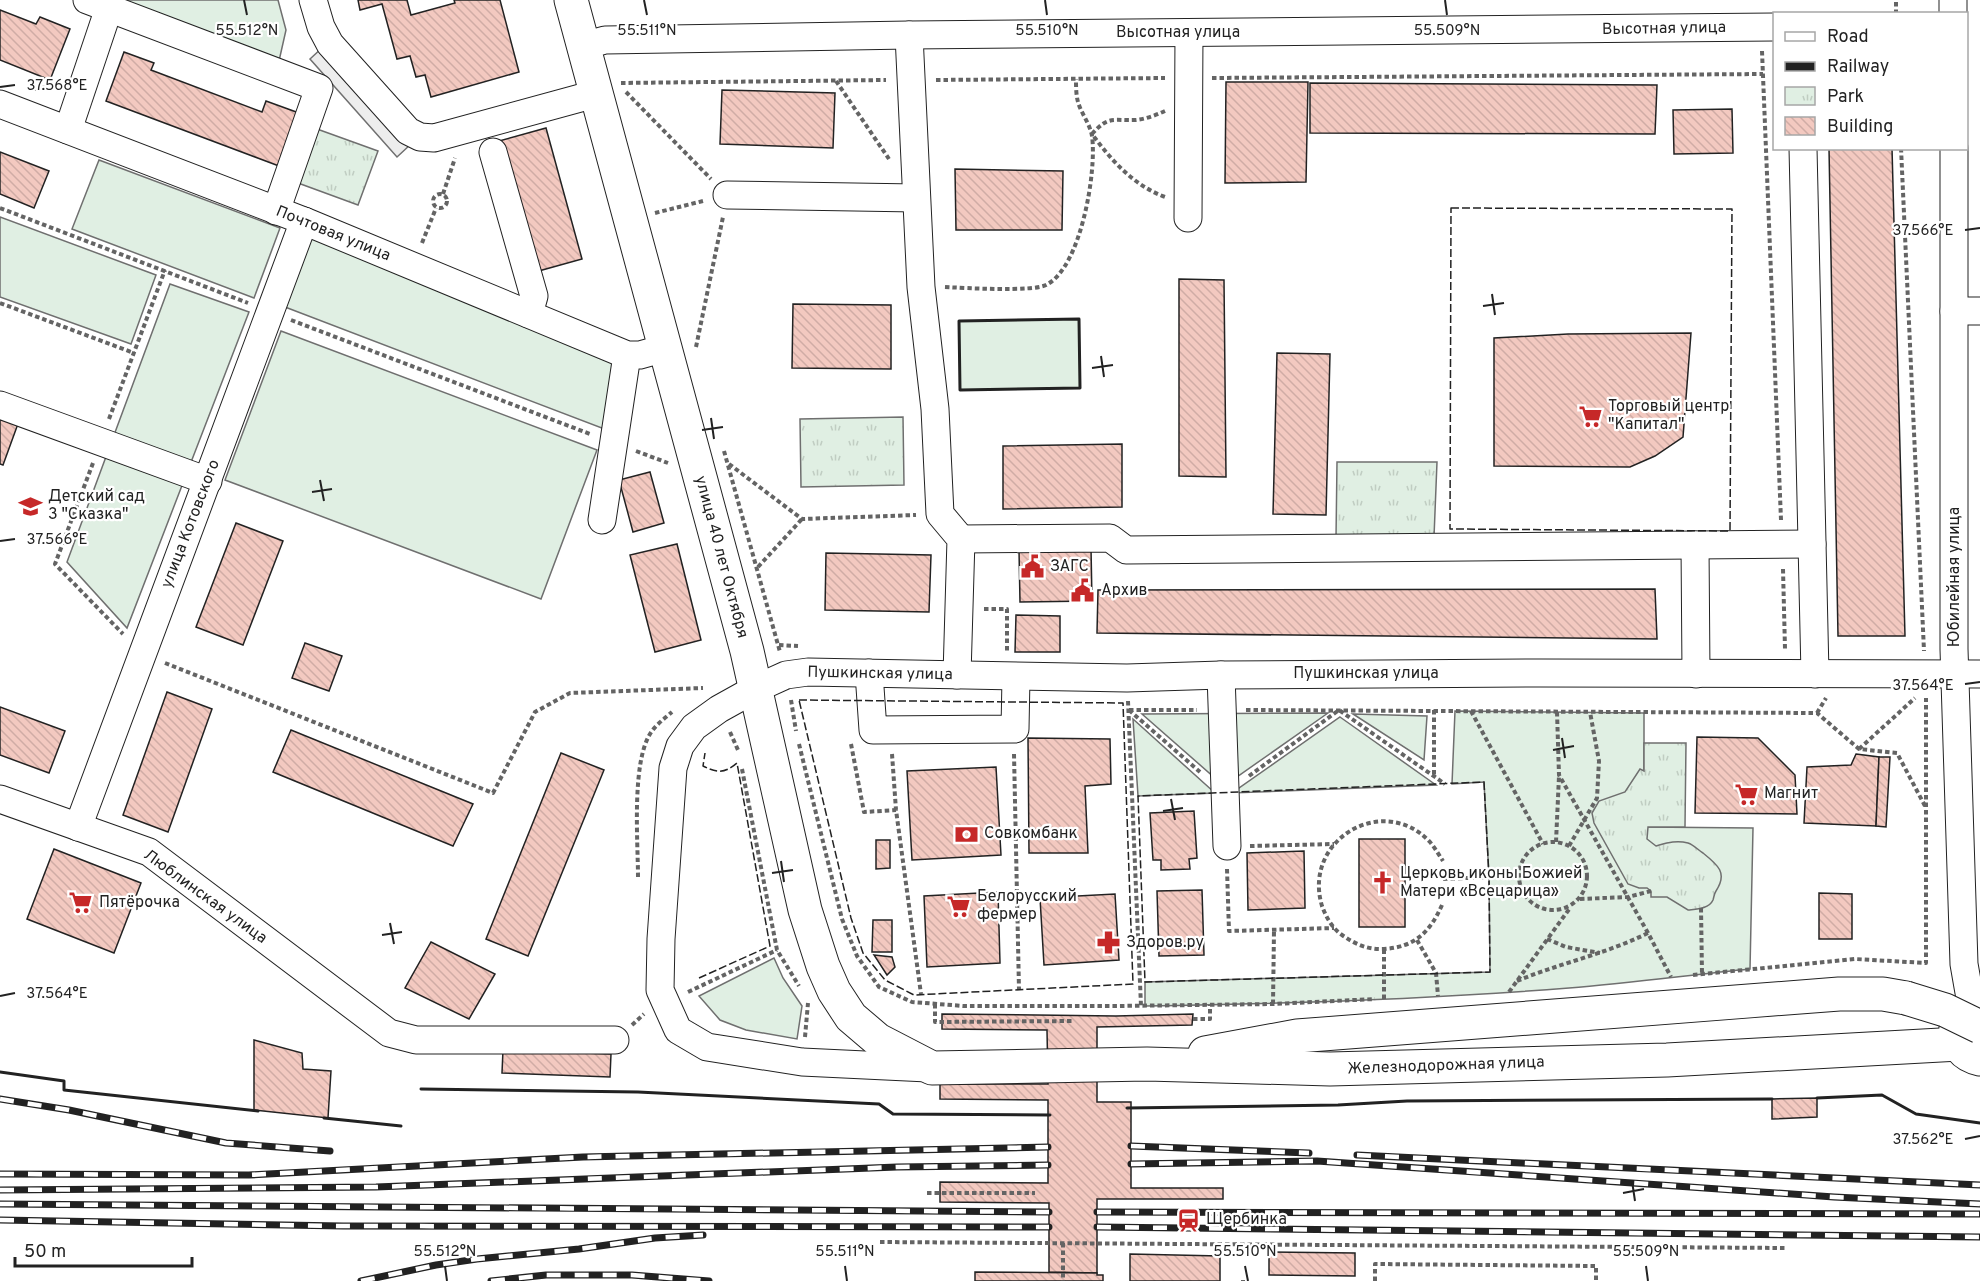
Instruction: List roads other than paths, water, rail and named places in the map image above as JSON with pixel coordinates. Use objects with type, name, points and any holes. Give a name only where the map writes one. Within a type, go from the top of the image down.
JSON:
[{"type":"main road","name":"улица 40 лет Октября","points":[[571,0],[583,46],[606,88],[680,351],[805,910],[823,966],[834,991],[851,1017],[878,1040],[932,1068]]},
{"type":"main road","points":[[1147,1064],[1297,1036],[1839,994],[1883,994],[1906,998],[1945,1010],[1974,1027]]},
{"type":"main road","name":"Железнодорожная улица","points":[[932,1068],[1147,1064],[1330,1069],[1667,1060],[1974,1027]]},
{"type":"street","points":[[313,0],[321,27],[330,44],[408,131],[420,137],[434,138],[606,88]]},
{"type":"street","points":[[68,130],[98,4],[319,88],[276,211]]},
{"type":"street","name":"Высотная улица","points":[[583,46],[605,40],[909,35],[1768,27]]},
{"type":"street","points":[[1188,212],[1189,33]]},
{"type":"street","points":[[909,35],[921,287],[934,409],[940,514],[961,539],[957,675]]},
{"type":"street","name":"Почтовая улица","points":[[0,104],[304,221],[627,355]]},
{"type":"street","points":[[1803,150],[1812,544],[1822,682]]},
{"type":"street","name":"Юбилейная улица","points":[[1954,150],[1967,311],[1968,675],[1964,964],[1974,1027]]},
{"type":"street","points":[[493,152],[534,296],[529,314]]},
{"type":"street","points":[[728,195],[916,198]]},
{"type":"street","name":"улица Котовского","points":[[78,827],[304,221]]},
{"type":"street","points":[[602,519],[627,355],[680,351]]},
{"type":"street","points":[[0,405],[208,481]]},
{"type":"street","points":[[961,539],[1110,538],[1126,550],[1812,544]]},
{"type":"street","points":[[1695,545],[1696,674]]},
{"type":"street","points":[[869,673],[873,730],[1015,729],[1012,677]]},
{"type":"street","name":"Пушкинская улица","points":[[932,1068],[802,1062],[707,1047],[678,1030],[660,990],[661,939],[673,768],[680,746],[694,727],[719,709],[786,675],[869,673],[1127,678],[1221,675],[1786,674],[1822,682],[1925,682],[1968,675]]},
{"type":"street","points":[[1221,675],[1227,846]]},
{"type":"street","name":"Люблинская улица","points":[[0,798],[149,852],[389,1033],[416,1040],[615,1040]]},
{"type":"railway","points":[[0,1099],[69,1110],[226,1143],[330,1151]]},
{"type":"railway","points":[[1131,1146],[1309,1153]]},
{"type":"railway","points":[[0,1174],[249,1175],[583,1157],[1048,1147]]},
{"type":"railway","points":[[1357,1155],[1980,1185]]},
{"type":"railway","points":[[1131,1164],[1317,1161],[1834,1197],[1980,1204]]},
{"type":"railway","points":[[0,1190],[376,1187],[897,1167],[1048,1165]]},
{"type":"railway","points":[[0,1204],[1049,1212]]},
{"type":"railway","points":[[1097,1212],[1980,1214]]},
{"type":"railway","points":[[0,1220],[343,1226],[1049,1227]]},
{"type":"railway","points":[[1097,1227],[1980,1237]]},
{"type":"railway","points":[[361,1281],[477,1259],[579,1249],[655,1238],[703,1235]]},
{"type":"railway","points":[[491,1281],[546,1275],[632,1275],[709,1281]]},
{"type":"place","name":"Торговый центр \"Капитал\"","points":[[1590,416]]},
{"type":"place","name":"Детский сад 3 \"Сказка\"","points":[[30,506]]},
{"type":"place","name":"ЗАГС","points":[[1032,567]]},
{"type":"place","name":"Архив","points":[[1083,591]]},
{"type":"place","name":"Магнит","points":[[1746,794]]},
{"type":"place","name":"Совкомбанк","points":[[966,834]]},
{"type":"place","name":"Церковь иконы Божией Матери «Всецарица»","points":[[1382,883]]},
{"type":"place","name":"Пятёрочка","points":[[81,903]]},
{"type":"place","name":"Белорусский фермер","points":[[959,906]]},
{"type":"place","name":"Здоров.ру","points":[[1108,943]]},
{"type":"place","name":"Щербинка","points":[[1188,1220]]}]
